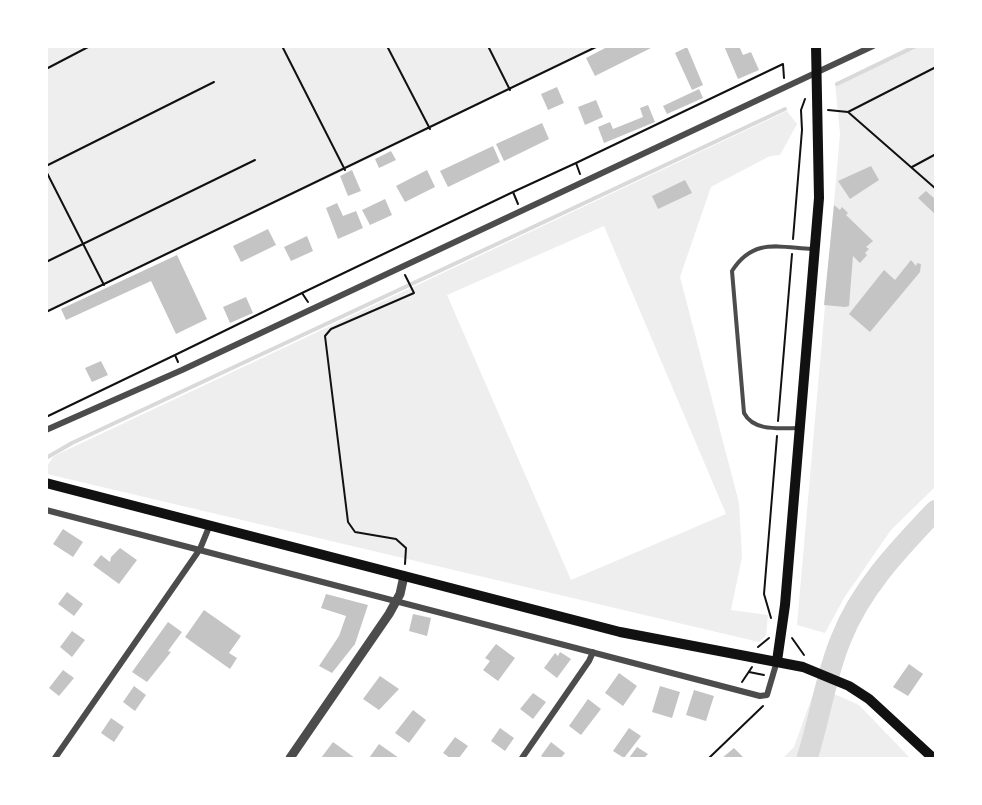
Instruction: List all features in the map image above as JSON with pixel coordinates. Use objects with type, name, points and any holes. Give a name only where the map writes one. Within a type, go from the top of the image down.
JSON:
[{"type":"main road","points":[[777,661],[815,249],[819,165],[816,46]]},
{"type":"main road","points":[[46,483],[209,527],[654,640],[777,661],[809,669],[849,686],[879,707],[933,759]]},
{"type":"street","points":[[46,430],[182,370],[873,46]]},
{"type":"street","points":[[46,510],[760,696],[767,695],[777,661]]},
{"type":"street","points":[[55,759],[200,549],[209,527]]},
{"type":"street","points":[[290,759],[397,601],[404,576]]},
{"type":"street","points":[[522,759],[590,662],[593,652]]},
{"type":"lane","points":[[800,428],[758,426],[748,421],[744,413],[732,271],[741,255],[761,247],[815,249]]},
{"type":"path","points":[[46,69],[90,46]]},
{"type":"path","points":[[282,46],[345,170]]},
{"type":"path","points":[[387,46],[430,129]]},
{"type":"path","points":[[488,46],[510,90]]},
{"type":"path","points":[[46,312],[345,170],[598,46]]},
{"type":"path","points":[[46,417],[783,64],[784,89]]},
{"type":"path","points":[[816,109],[848,111],[936,67]]},
{"type":"path","points":[[46,166],[214,82]]},
{"type":"path","points":[[772,624],[764,594],[802,130],[801,110],[808,92]]},
{"type":"path","points":[[848,111],[936,189]]},
{"type":"path","points":[[912,167],[936,154]]},
{"type":"path","points":[[46,262],[255,160]]},
{"type":"path","points":[[576,163],[584,182]]},
{"type":"path","points":[[46,171],[104,285]]},
{"type":"path","points":[[513,192],[521,211]]},
{"type":"path","points":[[404,576],[406,548],[396,539],[355,532],[348,522],[326,336],[331,329],[414,293],[405,274]]},
{"type":"path","points":[[302,293],[311,309]]},
{"type":"path","points":[[175,355],[182,370]]},
{"type":"path","points":[[759,645],[763,644],[771,633]]},
{"type":"path","points":[[737,690],[749,672]]},
{"type":"path","points":[[709,759],[764,705],[767,695]]},
{"type":"shaded area","points":[[591,46],[592,49],[345,170],[47,311],[46,47]]},
{"type":"shaded area","points":[[908,47],[935,47],[935,487],[891,530],[844,598],[825,633],[797,625],[840,134],[835,83]]},
{"type":"shaded area","points":[[787,111],[797,124],[780,155],[770,156],[711,187],[680,277],[739,503],[742,557],[731,610],[768,615],[766,636],[759,642],[47,474],[47,466],[54,456]],"holes":[[[604,226],[726,514],[571,580],[447,295]]]},
{"type":"shaded area","points":[[816,686],[859,705],[910,758],[783,758],[794,747]]},
{"type":"building","points":[[609,46],[655,46],[595,76],[586,58]]},
{"type":"building","points":[[724,46],[739,46],[743,55],[751,52],[759,70],[738,79]]},
{"type":"building","points":[[687,47],[703,85],[692,90],[675,53]]},
{"type":"building","points":[[557,87],[564,103],[548,110],[541,94]]},
{"type":"building","points":[[699,89],[703,98],[667,114],[663,106]]},
{"type":"building","points":[[596,100],[603,117],[585,125],[578,107]]},
{"type":"building","points":[[648,105],[655,122],[604,143],[598,127],[610,122],[613,129],[643,117],[640,108]]},
{"type":"building","points":[[542,123],[549,139],[504,161],[496,144]]},
{"type":"building","points":[[493,146],[500,162],[448,187],[440,171]]},
{"type":"building","points":[[391,151],[396,160],[379,168],[375,159]]},
{"type":"building","points":[[871,166],[879,180],[850,199],[838,181]]},
{"type":"building","points":[[352,170],[361,191],[348,196],[340,176]]},
{"type":"building","points":[[427,170],[435,187],[405,202],[396,186]]},
{"type":"building","points":[[685,180],[692,193],[658,209],[652,196]]},
{"type":"building","points":[[926,191],[936,200],[936,215],[918,198]]},
{"type":"building","points":[[385,199],[392,215],[370,225],[362,210]]},
{"type":"building","points":[[337,203],[343,216],[356,211],[363,228],[338,239],[326,208]]},
{"type":"building","points":[[834,205],[840,210],[842,207],[848,213],[846,215],[873,241],[866,247],[869,249],[865,253],[867,255],[860,263],[853,256],[849,306],[845,307],[824,305]]},
{"type":"building","points":[[268,229],[276,245],[241,262],[233,246]]},
{"type":"building","points":[[307,236],[313,251],[291,261],[284,247]]},
{"type":"building","points":[[177,255],[207,319],[176,334],[151,281],[66,320],[61,309]]},
{"type":"building","points":[[911,260],[916,266],[917,263],[921,264],[920,272],[870,332],[849,314],[884,270],[895,280]]},
{"type":"building","points":[[246,297],[253,313],[230,323],[223,307]]},
{"type":"building","points":[[101,361],[108,375],[92,382],[85,368]]},
{"type":"building","points":[[63,529],[83,542],[73,557],[53,544]]},
{"type":"building","points":[[120,548],[137,560],[119,584],[93,565],[101,555],[110,562],[111,557]]},
{"type":"building","points":[[67,592],[83,604],[74,616],[58,604]]},
{"type":"building","points":[[326,594],[368,605],[355,644],[332,673],[319,666],[339,636],[346,616],[321,608]]},
{"type":"building","points":[[204,610],[241,636],[229,653],[237,658],[230,669],[185,637]]},
{"type":"building","points":[[413,614],[431,618],[427,636],[409,631]]},
{"type":"building","points":[[168,622],[182,632],[168,651],[171,652],[147,682],[132,672]]},
{"type":"building","points":[[72,631],[85,640],[72,657],[60,647]]},
{"type":"building","points":[[496,644],[515,658],[498,681],[483,670],[490,661],[485,658]]},
{"type":"building","points":[[560,652],[571,659],[557,678],[544,668],[555,653],[558,656]]},
{"type":"building","points":[[909,664],[923,674],[908,696],[893,687]]},
{"type":"building","points":[[63,670],[74,678],[59,696],[49,688]]},
{"type":"building","points":[[619,673],[637,686],[623,706],[605,693]]},
{"type":"building","points":[[380,676],[399,689],[379,710],[363,699]]},
{"type":"building","points":[[134,686],[146,695],[135,711],[123,702]]},
{"type":"building","points":[[660,686],[680,692],[672,718],[652,712]]},
{"type":"building","points":[[694,690],[714,696],[706,721],[686,715]]},
{"type":"building","points":[[533,693],[546,702],[533,719],[520,709]]},
{"type":"building","points":[[588,699],[601,709],[581,735],[569,726]]},
{"type":"building","points":[[413,710],[426,720],[409,743],[395,733]]},
{"type":"building","points":[[111,718],[124,727],[114,742],[101,733]]},
{"type":"building","points":[[500,728],[514,738],[505,751],[491,741]]},
{"type":"building","points":[[629,728],[641,736],[624,758],[613,751]]},
{"type":"building","points":[[455,737],[468,746],[459,758],[450,758],[443,753]]},
{"type":"building","points":[[333,742],[355,758],[321,758]]},
{"type":"building","points":[[551,742],[565,753],[561,758],[541,756]]},
{"type":"building","points":[[379,744],[399,758],[369,758]]},
{"type":"building","points":[[637,747],[648,754],[644,758],[629,758]]},
{"type":"building","points":[[734,748],[743,757],[722,758]]},
{"type":"waterway","points":[[837,84],[916,46]]},
{"type":"waterway","points":[[46,458],[72,443],[785,109]]},
{"type":"waterway","points":[[807,758],[831,668],[849,620],[882,570],[936,510]]}]
